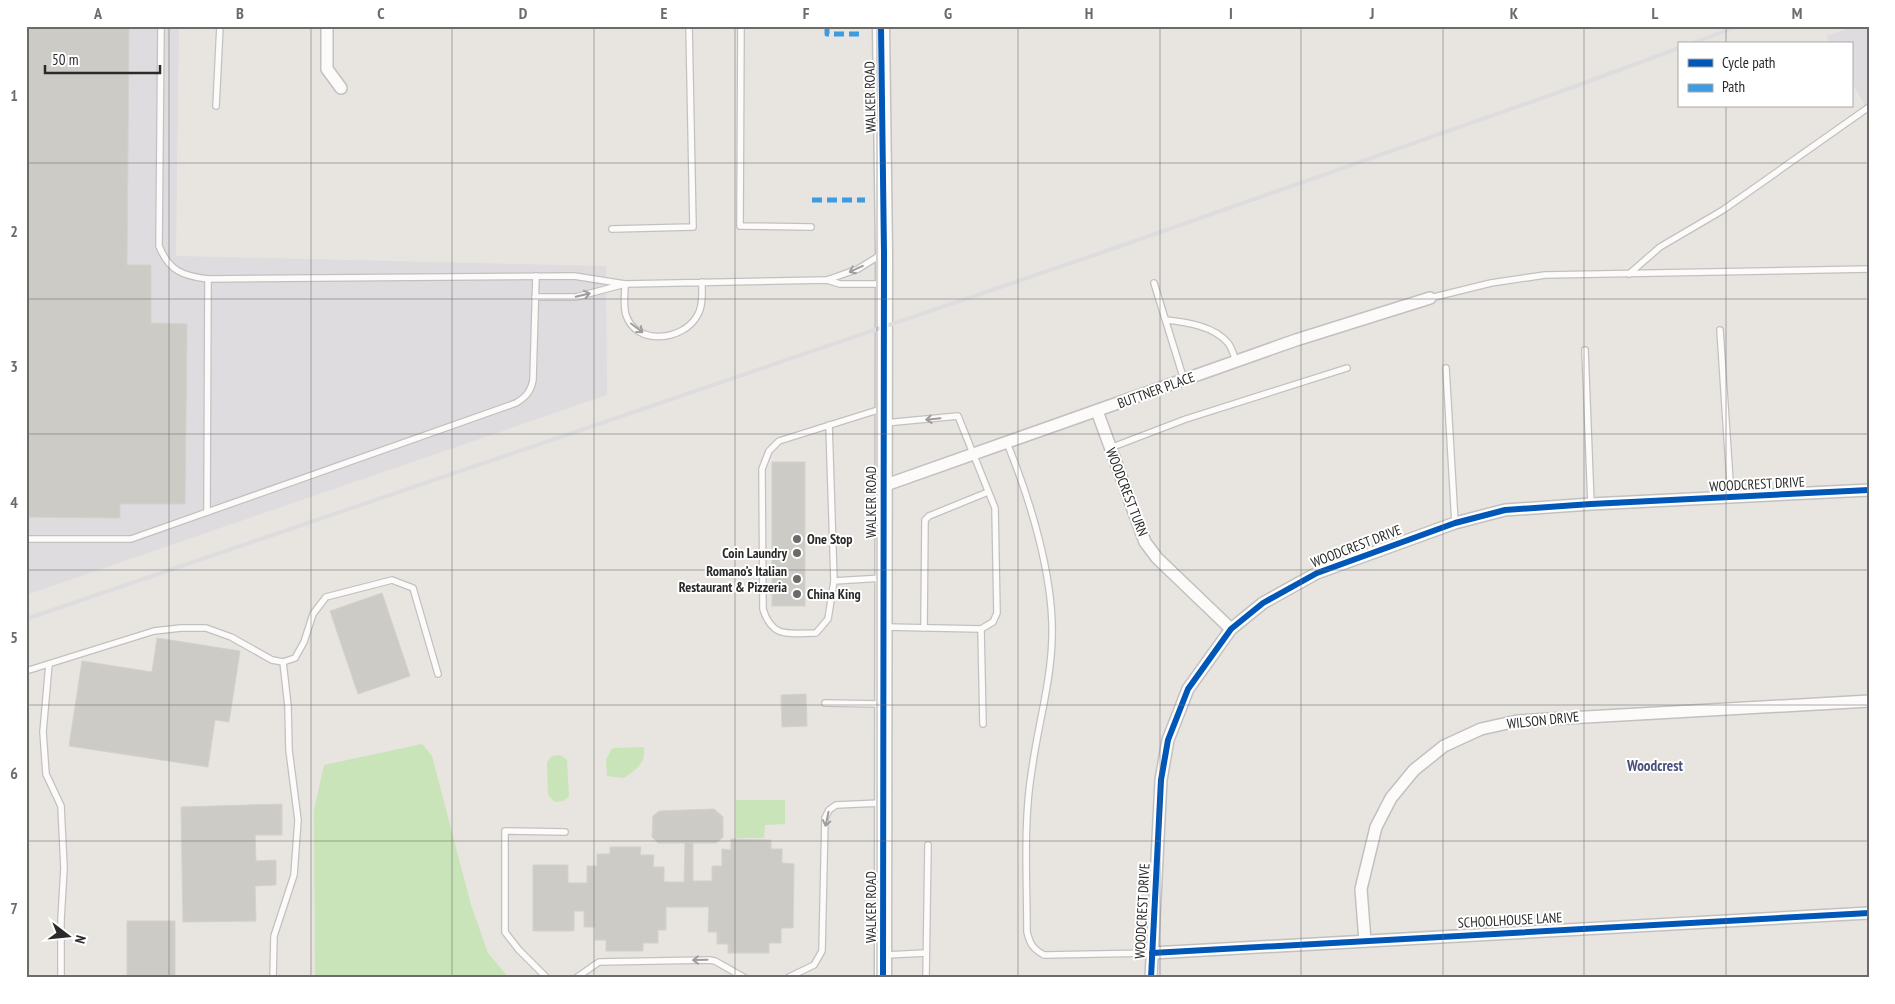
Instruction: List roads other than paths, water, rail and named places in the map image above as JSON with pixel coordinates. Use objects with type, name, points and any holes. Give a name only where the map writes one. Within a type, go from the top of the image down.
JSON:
[{"type":"street","points":[[327,26],[327,69],[341,88]]},
{"type":"street","name":"WALKER ROAD","points":[[881,26],[884,253],[883,978]]},
{"type":"street","name":"BUTTNER PLACE","points":[[883,486],[1296,340],[1430,298]]},
{"type":"street","name":"WOODCREST TURN","points":[[1097,411],[1145,542],[1157,558],[1231,629]]},
{"type":"street","name":"WOODCREST DRIVE","points":[[1151,978],[1161,780],[1168,740],[1188,690],[1231,629],[1263,603],[1317,573],[1455,523],[1505,510],[1869,490]]},
{"type":"street","name":"WILSON DRIVE","points":[[1365,941],[1361,889],[1376,827],[1391,798],[1414,770],[1444,746],[1481,729],[1517,721],[1869,701]]},
{"type":"street","name":"SCHOOLHOUSE LANE","points":[[1152,953],[1869,913]]},
{"type":"lane","points":[[161,26],[160,246],[164,259],[176,270],[189,277],[208,279],[574,276],[625,284],[827,280],[840,284],[884,284]]},
{"type":"lane","points":[[216,106],[220,26]]},
{"type":"lane","points":[[612,229],[693,227],[690,26]]},
{"type":"lane","points":[[741,26],[740,226],[810,227]]},
{"type":"lane","points":[[1630,274],[1660,247],[1723,210],[1869,107]]},
{"type":"lane","points":[[827,280],[858,269],[884,253]]},
{"type":"lane","points":[[1430,298],[1491,283],[1545,275],[1869,269]]},
{"type":"lane","points":[[26,539],[131,539],[516,403],[524,398],[532,389],[536,276]]},
{"type":"lane","points":[[207,512],[208,279]]},
{"type":"lane","points":[[625,284],[625,314],[632,326],[642,333],[669,336],[690,327],[699,314],[702,282]]},
{"type":"lane","points":[[1154,283],[1184,380]]},
{"type":"lane","points":[[535,297],[576,297],[625,284]]},
{"type":"lane","points":[[1166,320],[1191,322],[1214,332],[1228,343],[1236,361]]},
{"type":"lane","points":[[1720,330],[1730,498]]},
{"type":"lane","points":[[1584,350],[1591,504]]},
{"type":"lane","points":[[1110,448],[1186,419],[1347,368]]},
{"type":"lane","points":[[1446,368],[1455,523]]},
{"type":"lane","points":[[829,425],[834,581],[828,619],[816,633],[781,632],[767,623],[762,609],[762,469],[769,451],[779,441],[829,425],[883,416],[958,416],[972,455],[995,508],[997,613],[993,622],[981,629],[883,627]]},
{"type":"lane","points":[[1007,443],[1025,488],[1046,574],[1052,636],[1049,670],[1028,805],[1027,922],[1029,942],[1034,950],[1044,955],[1152,953]]},
{"type":"lane","points":[[924,628],[925,520],[929,516],[988,492]]},
{"type":"lane","points":[[834,581],[883,578]]},
{"type":"lane","points":[[26,671],[154,631],[181,628],[206,628],[215,631],[231,637],[272,660],[283,662],[294,658],[304,642],[313,614],[326,597],[392,580],[414,588],[438,674]]},
{"type":"lane","points":[[981,629],[983,724]]},
{"type":"lane","points":[[273,978],[274,936],[294,875],[298,820],[289,750],[288,706],[283,662]]},
{"type":"lane","points":[[49,664],[43,732],[46,774],[60,806],[64,868],[61,920],[61,978]]},
{"type":"lane","points":[[824,703],[883,704]]},
{"type":"lane","points":[[787,978],[814,965],[822,951],[825,824],[829,810],[836,805],[883,802]]},
{"type":"lane","points":[[547,978],[519,950],[505,932],[505,832],[565,832]]},
{"type":"lane","points":[[926,978],[928,845]]},
{"type":"lane","points":[[883,955],[926,953]]},
{"type":"lane","points":[[576,978],[599,962],[708,960],[714,961],[745,978]]},
{"type":"railway","points":[[1696,42],[1738,26]]},
{"type":"railway","points":[[26,619],[1112,249],[1568,89],[1678,48]]},
{"type":"place","name":"One Stop","points":[[797,539]]},
{"type":"place","name":"Coin Laundry","points":[[797,553]]},
{"type":"place","name":"Romano’s Italian Restaurant & Pizzeria","points":[[797,579]]},
{"type":"place","name":"China King","points":[[797,594]]},
{"type":"district","name":"Woodcrest","points":[[1655,766]]}]
